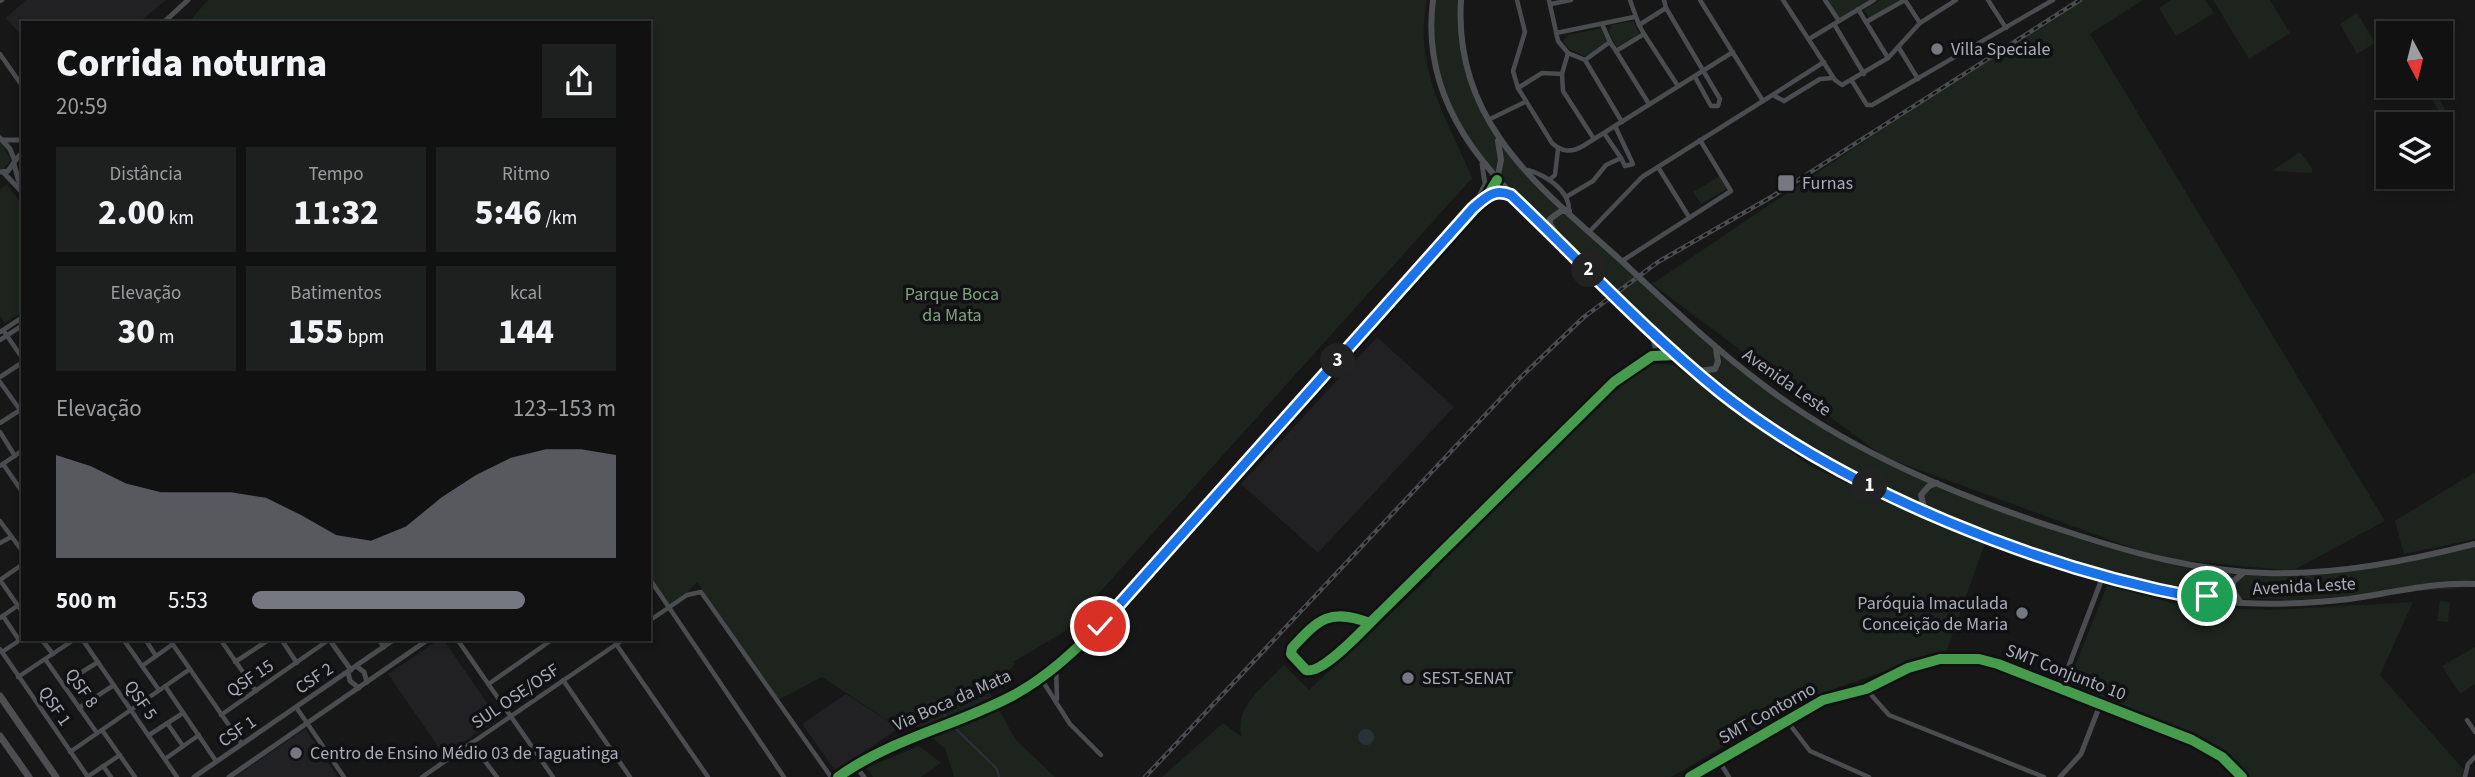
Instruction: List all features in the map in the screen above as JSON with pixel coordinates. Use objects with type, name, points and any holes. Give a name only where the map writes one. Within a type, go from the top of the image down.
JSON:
[{"type":"highway","points":[[0,696],[56,777]]},
{"type":"highway","points":[[0,736],[29,777]]},
{"type":"main road","name":"Avenida Leste","points":[[1433,0],[1433,40],[1444,96],[1467,143],[1482,164],[1677,355],[1801,449],[1926,512],[2103,576],[2199,598],[2241,603],[2320,602],[2435,585],[2475,584]]},
{"type":"main road","name":"Avenida Leste","points":[[1461,0],[1465,58],[1474,95],[1497,138],[1526,170],[1715,348],[1806,414],[1865,449],[1937,483],[2101,543],[2151,557],[2207,568],[2244,572],[2340,569],[2433,555],[2475,544]]},
{"type":"main road","points":[[1497,138],[1501,160],[1497,180]]},
{"type":"main road","points":[[1488,195],[1502,192],[1511,195]]},
{"type":"main road","points":[[1563,245],[1550,222],[1555,214],[1569,211]]},
{"type":"main road","points":[[1694,370],[1709,372],[1715,369],[1718,362],[1715,348]]},
{"type":"main road","points":[[1926,512],[1921,495],[1929,486],[1937,483]]},
{"type":"main road","points":[[2199,598],[2213,593],[2217,586],[2215,576],[2207,568]]},
{"type":"main road","points":[[2241,603],[2233,591],[2233,582],[2244,572]]},
{"type":"street","points":[[1517,0],[1525,32],[1513,71],[1525,102],[1558,149],[1555,175],[1549,180]]},
{"type":"street","points":[[1571,0],[1550,2],[1560,45],[1568,53],[1585,60],[1622,121]]},
{"type":"street","points":[[1630,0],[1633,17],[1678,86]]},
{"type":"street","points":[[1664,0],[1666,8],[1706,70],[1720,99],[1718,106],[1711,106],[1695,77]]},
{"type":"street","points":[[1700,0],[1763,101]]},
{"type":"street","points":[[1783,0],[1834,78],[1842,85],[1888,58],[1920,23],[1952,1]]},
{"type":"street","points":[[1825,0],[1864,74]]},
{"type":"street","points":[[1809,39],[1874,0]]},
{"type":"street","points":[[1866,22],[1905,0],[1920,23]]},
{"type":"street","points":[[1988,0],[2006,28]]},
{"type":"street","points":[[1852,81],[1869,106],[2053,0]]},
{"type":"street","points":[[165,21],[186,1]]},
{"type":"street","points":[[1639,25],[1666,8]]},
{"type":"street","points":[[1858,9],[1888,58]]},
{"type":"street","points":[[1556,33],[1633,17]]},
{"type":"street","points":[[1602,24],[1610,42],[1649,104]]},
{"type":"street","points":[[1616,51],[1644,34]]},
{"type":"street","points":[[1585,60],[1610,42]]},
{"type":"street","points":[[1899,48],[1918,79]]},
{"type":"street","points":[[1558,149],[1577,150],[1732,52]]},
{"type":"street","points":[[1568,53],[1562,74],[1563,92],[1594,139]]},
{"type":"street","points":[[0,54],[21,84]]},
{"type":"street","points":[[1590,230],[1642,177],[1824,62]]},
{"type":"street","points":[[1814,69],[1820,79]]},
{"type":"street","points":[[1518,88],[1542,73],[1562,74]]},
{"type":"street","points":[[1773,95],[1784,102],[1820,79],[1834,78]]},
{"type":"street","points":[[1486,121],[1525,102]]},
{"type":"street","points":[[1604,133],[1625,166],[1633,164],[1615,126]]},
{"type":"street","points":[[2,139],[21,140]]},
{"type":"street","points":[[2,139],[15,163],[21,186]]},
{"type":"street","points":[[1624,263],[1731,191],[1700,140]]},
{"type":"street","points":[[21,153],[15,163],[1,173],[21,191]]},
{"type":"street","points":[[1566,197],[1593,181],[1605,165],[1620,158]]},
{"type":"street","name":"Via Boca da Mata","points":[[1473,208],[1484,189],[1482,164]]},
{"type":"street","points":[[1658,167],[1689,217]]},
{"type":"street","points":[[1526,170],[1549,180],[1566,197],[1569,211]]},
{"type":"street","name":"Via Boca da Mata","points":[[838,777],[855,765],[913,737],[988,707],[1055,667],[1100,626],[1473,208],[1488,195],[1497,180]]},
{"type":"street","points":[[21,318],[1,331],[21,357]]},
{"type":"street","points":[[0,340],[21,326]]},
{"type":"street","points":[[1649,328],[1655,348],[1652,356]]},
{"type":"street","points":[[1370,623],[1352,616],[1320,620],[1292,648],[1291,654],[1306,670],[1320,669],[1370,623],[1615,382],[1652,356],[1677,355]]},
{"type":"street","points":[[0,423],[21,412],[0,379],[21,362]]},
{"type":"street","points":[[0,432],[15,456]]},
{"type":"street","points":[[21,452],[2,465],[21,491]]},
{"type":"street","points":[[0,520],[21,550]]},
{"type":"street","points":[[0,544],[11,537]]},
{"type":"street","points":[[21,565],[0,580],[21,610]]},
{"type":"street","points":[[2060,689],[2103,576]]},
{"type":"street","points":[[651,581],[784,777]]},
{"type":"street","points":[[651,620],[687,595],[698,591],[708,598],[831,777]]},
{"type":"street","points":[[1,651],[21,639],[1,617],[18,606]]},
{"type":"street","points":[[43,641],[53,654]]},
{"type":"street","points":[[18,677],[72,641]]},
{"type":"street","name":"QSF 5","points":[[83,641],[177,777]]},
{"type":"street","points":[[126,641],[159,690]]},
{"type":"street","points":[[146,641],[156,656]]},
{"type":"street","points":[[141,666],[171,641],[242,744]]},
{"type":"street","points":[[221,641],[256,691]]},
{"type":"street","points":[[235,662],[267,641]]},
{"type":"street","points":[[282,641],[297,663]]},
{"type":"street","name":"QSF 15","points":[[221,715],[327,641]]},
{"type":"street","points":[[331,641],[351,669],[350,681],[359,688]]},
{"type":"street","points":[[380,641],[384,647]]},
{"type":"street","name":"CSF 2","points":[[296,707],[392,641]]},
{"type":"street","points":[[229,777],[426,641]]},
{"type":"street","points":[[458,641],[553,777]]},
{"type":"street","points":[[490,683],[550,641]]},
{"type":"street","name":"SUL OSE/OSF","points":[[422,777],[621,641]]},
{"type":"street","points":[[616,644],[708,777]]},
{"type":"street","name":"QSF 1","points":[[1,651],[88,777]]},
{"type":"street","name":"SMT Conjunto 10","points":[[1866,690],[1921,663],[1959,658],[1998,664],[2209,748],[2242,777]]},
{"type":"street","name":"QSF 8","points":[[45,659],[79,708],[120,755],[135,777]]},
{"type":"street","points":[[63,684],[98,662]]},
{"type":"street","points":[[1055,667],[1058,700]]},
{"type":"street","points":[[69,752],[190,669]]},
{"type":"street","points":[[351,669],[364,672],[367,682]]},
{"type":"street","points":[[77,675],[93,699]]},
{"type":"street","points":[[1040,677],[1058,700],[1080,737],[1101,755]]},
{"type":"street","points":[[563,680],[630,777]]},
{"type":"street","points":[[79,708],[114,685]]},
{"type":"street","points":[[165,686],[216,761]]},
{"type":"street","points":[[1866,690],[1889,715],[2043,777]]},
{"type":"street","name":"SMT Contorno","points":[[1690,777],[1823,700],[1866,690]]},
{"type":"street","points":[[2060,777],[2081,754],[2100,705]]},
{"type":"street","points":[[296,707],[344,777]]},
{"type":"street","name":"CSF 1","points":[[194,777],[296,707]]},
{"type":"street","points":[[149,735],[183,713]]},
{"type":"street","points":[[2467,719],[2475,732]]},
{"type":"street","points":[[1787,720],[1810,751],[1869,777]]},
{"type":"street","points":[[167,723],[183,746]]},
{"type":"street","points":[[164,759],[199,735]]},
{"type":"street","points":[[471,743],[497,777]]},
{"type":"street","points":[[88,777],[120,755]]},
{"type":"street","points":[[2465,777],[2468,764],[2475,757]]},
{"type":"street","points":[[1719,761],[1729,777]]},
{"type":"street","points":[[855,765],[864,777]]},
{"type":"street","points":[[103,766],[111,777]]},
{"type":"shaded area","points":[[26,0],[166,0],[140,21],[21,21],[21,35],[6,18]]},
{"type":"shaded area","points":[[1377,337],[1454,407],[1318,553],[1241,484]]},
{"type":"shaded area","points":[[437,641],[444,641],[498,719],[444,755],[388,674]]},
{"type":"shaded area","points":[[846,694],[899,728],[836,771],[802,724]]},
{"type":"shaded area","name":"Centro de Ensino Médio 03 de Taguatinga","points":[[305,729],[338,777],[235,777]]},
{"type":"shaded area","points":[[1366,729],[1372,731],[1372,743],[1366,745],[1360,743],[1358,737],[1360,731]]},
{"type":"green space","name":"Parque Boca da Mata","points":[[208,0],[1427,0],[1424,25],[1428,71],[1443,113],[1472,178],[1064,632],[1013,662],[1015,664],[989,692],[1016,740],[1055,777],[954,777],[945,748],[909,721],[898,727],[822,677],[776,701],[697,582],[669,612],[651,580],[651,21],[190,21]]},
{"type":"green space","points":[[1433,0],[1460,0],[1464,57],[1474,90],[1489,120],[1530,175],[1735,366],[1798,413],[1853,446],[1939,487],[1998,510],[2074,538],[2152,560],[2239,575],[2307,574],[2375,565],[2475,545],[2475,587],[2293,600],[2200,597],[2105,573],[1925,510],[1855,475],[1802,445],[1695,370],[1511,195],[1466,144],[1451,114],[1435,68]]},
{"type":"green space","points":[[1826,0],[1871,0],[1838,20]]},
{"type":"green space","points":[[1881,0],[1901,0],[1870,19],[1864,10]]},
{"type":"green space","points":[[2074,0],[2143,0],[2090,34],[2385,521],[2292,571],[2160,558],[1884,457],[1652,284]]},
{"type":"green space","points":[[2171,0],[2205,0],[2214,13],[2176,36],[2159,8]]},
{"type":"green space","points":[[2213,0],[2270,0],[2290,33],[2249,59]]},
{"type":"green space","points":[[2357,13],[2375,43],[2357,54],[2340,24]]},
{"type":"green space","points":[[1633,21],[1639,34],[1617,47],[1609,33],[1611,25]]},
{"type":"green space","points":[[1601,28],[1607,42],[1599,50],[1584,56],[1569,49],[1563,40],[1568,35]]},
{"type":"green space","points":[[2431,98],[2438,98],[2447,112],[2440,112]]},
{"type":"green space","points":[[0,141],[11,160],[4,169],[0,169]]},
{"type":"green space","points":[[2300,152],[2313,170],[2311,173],[2272,171]]},
{"type":"green space","points":[[1720,176],[1728,188],[1701,204],[1693,192]]},
{"type":"green space","points":[[7,184],[21,204],[21,312],[5,323],[0,316],[0,190]]},
{"type":"green space","points":[[1649,363],[1674,365],[1810,466],[1907,511],[1985,543],[1947,650],[1839,687],[1738,738],[1671,777],[1162,777],[1223,723],[1242,737],[1240,726],[1246,707],[1284,665],[1309,690],[1432,575],[1433,567],[1629,372]]},
{"type":"green space","points":[[2475,472],[2475,539],[2404,554],[2395,521]]},
{"type":"green space","points":[[2107,586],[2188,607],[2271,610],[2413,602],[2380,675],[2465,771],[2465,777],[2245,777],[2224,755],[2067,686]]},
{"type":"green space","points":[[2440,601],[2450,602],[2448,622],[2437,621]]},
{"type":"green space","points":[[2475,647],[2475,684],[2460,694],[2442,666]]},
{"type":"green space","points":[[919,746],[941,763],[921,777],[873,777],[866,768]]},
{"type":"waterway","points":[[941,710],[949,721]]},
{"type":"waterway","points":[[952,725],[997,769],[999,777]]},
{"type":"railway","points":[[1145,777],[1519,379],[1584,317],[1658,262],[1773,196],[2080,0]]},
{"type":"cycle path","points":[[838,777],[901,743],[1012,696],[1048,673],[1069,655],[1100,626],[1488,195],[1497,180]]},
{"type":"cycle path","points":[[1370,623],[1344,616],[1326,619],[1301,638],[1292,648],[1291,654],[1306,670],[1313,670],[1333,658],[1354,639],[1614,382],[1652,356],[1677,355]]},
{"type":"cycle path","points":[[1690,777],[1823,700],[1866,689],[1908,668],[1940,659],[1979,659],[1998,664],[2192,740],[2222,757],[2242,777]]},
{"type":"place","name":"Villa Speciale","points":[[1937,49]]},
{"type":"place","name":"Furnas","points":[[1786,183]]},
{"type":"place","name":"Paróquia Imaculada Conceição de Maria","points":[[2022,613]]},
{"type":"place","name":"SEST-SENAT","points":[[1408,678]]},
{"type":"place","name":"Centro de Ensino Médio 03 de Taguatinga","points":[[296,753]]},
{"type":"route","points":[[1100,626],[1473,208],[1488,195],[1496,192],[1511,195],[1677,355],[1722,393],[1777,433],[1827,463],[1926,512],[2014,545],[2150,589],[2199,598],[2207,596]]}]
